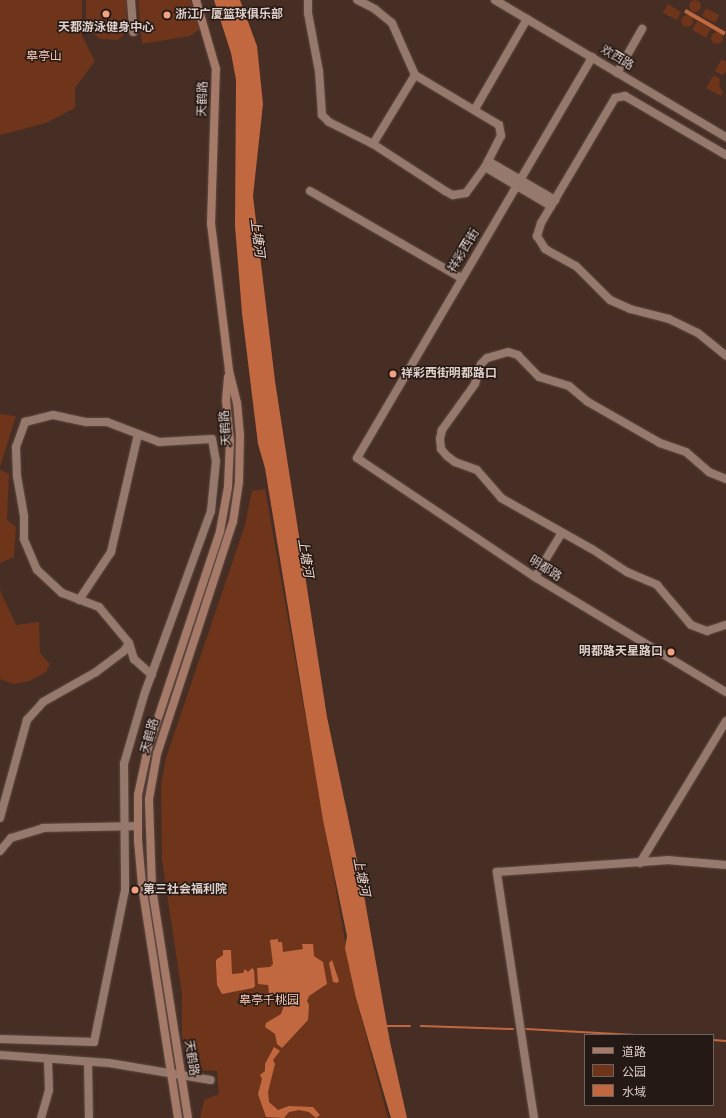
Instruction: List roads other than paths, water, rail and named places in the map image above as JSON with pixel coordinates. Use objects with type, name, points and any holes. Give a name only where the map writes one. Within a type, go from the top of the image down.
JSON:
[{"type":"main road","name":"天鹤路","points":[[188,1118],[152,887],[149,800],[156,754],[233,522],[239,482],[240,436],[237,403],[229,370],[211,224],[216,70],[196,0]]},
{"type":"main road","name":"天鹤路","points":[[178,1118],[142,885],[138,826],[138,795],[148,748],[221,524],[228,487],[230,442],[226,400],[229,370]]},
{"type":"street","points":[[131,0],[133,32]]},
{"type":"street","points":[[308,0],[308,13],[319,71],[322,115],[329,122],[373,144],[453,195],[466,193],[487,164],[500,136],[501,130],[495,121],[415,75],[392,23],[375,9],[357,0]]},
{"type":"street","name":"欢西路","points":[[495,0],[726,137]]},
{"type":"street","points":[[475,109],[527,19]]},
{"type":"street","points":[[618,72],[642,29]]},
{"type":"street","name":"祥彩西街","points":[[357,458],[461,278],[592,57]]},
{"type":"street","points":[[373,144],[415,75]]},
{"type":"street","points":[[726,155],[626,96],[620,96],[612,102],[537,230],[539,242],[545,249],[576,266],[610,300],[630,309],[669,319],[698,333],[726,356]]},
{"type":"street","points":[[708,144],[715,130]]},
{"type":"street","points":[[487,164],[553,203]]},
{"type":"street","points":[[310,191],[461,278]]},
{"type":"street","points":[[726,480],[709,472],[686,452],[660,443],[613,417],[588,402],[569,386],[539,377],[518,355],[508,352],[487,358],[481,364],[475,384],[442,430],[440,439],[441,449],[454,462],[477,470],[501,498],[561,534],[592,549],[627,572],[656,585],[691,625],[707,631],[726,625]]},
{"type":"street","points":[[0,1039],[94,1042],[126,890],[124,764],[152,675],[211,511],[216,461],[212,439],[159,442],[108,422],[86,422],[53,415],[25,422],[16,447],[24,516],[24,539],[37,570],[62,593],[99,608],[117,626],[129,643],[134,659],[152,675]]},
{"type":"street","points":[[79,600],[111,552],[138,434]]},
{"type":"street","name":"明都路","points":[[357,458],[535,577],[726,692]]},
{"type":"street","points":[[535,577],[561,534]]},
{"type":"street","points":[[0,818],[27,720],[43,702],[96,672],[124,651],[129,643]]},
{"type":"street","points":[[640,863],[726,721]]},
{"type":"street","points":[[2,845],[11,838],[43,828],[138,826]]},
{"type":"street","points":[[534,1118],[497,872],[667,860],[726,864]]},
{"type":"street","points":[[0,1056],[109,1063],[182,1077],[211,1080]]},
{"type":"street","points":[[41,1118],[49,1090],[48,1060]]},
{"type":"street","points":[[88,1062],[89,1118]]},
{"type":"water","name":"上塘河","points":[[214,0],[240,0],[257,46],[263,104],[253,196],[275,381],[327,717],[362,884],[390,1042],[407,1118],[391,1118],[356,998],[345,948],[347,936],[323,820],[265,468],[258,444],[242,313],[235,226],[236,80],[231,53]]},
{"type":"water","points":[[686,9],[726,32],[724,35],[684,12]]},
{"type":"water","points":[[278,939],[278,942],[282,942],[283,952],[303,949],[302,944],[313,944],[314,956],[323,962],[327,984],[309,996],[307,1001],[309,1005],[308,1020],[282,1048],[277,1044],[275,1034],[265,1027],[266,1023],[281,1014],[285,1002],[278,993],[273,995],[269,993],[268,985],[258,984],[257,968],[270,967],[273,964],[270,940]]},
{"type":"water","points":[[223,950],[231,950],[232,974],[243,973],[245,969],[248,972],[252,968],[254,970],[255,986],[253,988],[222,994],[217,985],[216,960],[223,955]]},
{"type":"water","points":[[332,960],[339,981],[337,983],[333,982],[329,963]]},
{"type":"water","points":[[274,1047],[280,1051],[273,1060],[275,1064],[268,1092],[269,1102],[278,1110],[289,1106],[313,1107],[320,1115],[316,1118],[309,1112],[299,1110],[289,1112],[284,1118],[266,1117],[258,1094],[262,1079],[260,1075],[265,1071],[265,1064]]},
{"type":"waterway","points":[[384,1026],[410,1026]]},
{"type":"waterway","points":[[421,1026],[513,1029]]},
{"type":"waterway","points":[[526,1029],[617,1034]]},
{"type":"waterway","points":[[714,1040],[726,1041]]},
{"type":"place","name":"天都游泳健身中心","points":[[106,14]]},
{"type":"place","name":"浙江广厦篮球俱乐部","points":[[167,15]]},
{"type":"place","name":"祥彩西街明都路口","points":[[393,374]]},
{"type":"place","name":"明都路天星路口","points":[[671,652]]},
{"type":"place","name":"第三社会福利院","points":[[135,890]]},
{"type":"park label","name":"皋亭山","points":[[44,57]]},
{"type":"park label","name":"皋亭千桃园","points":[[269,1001]]}]
